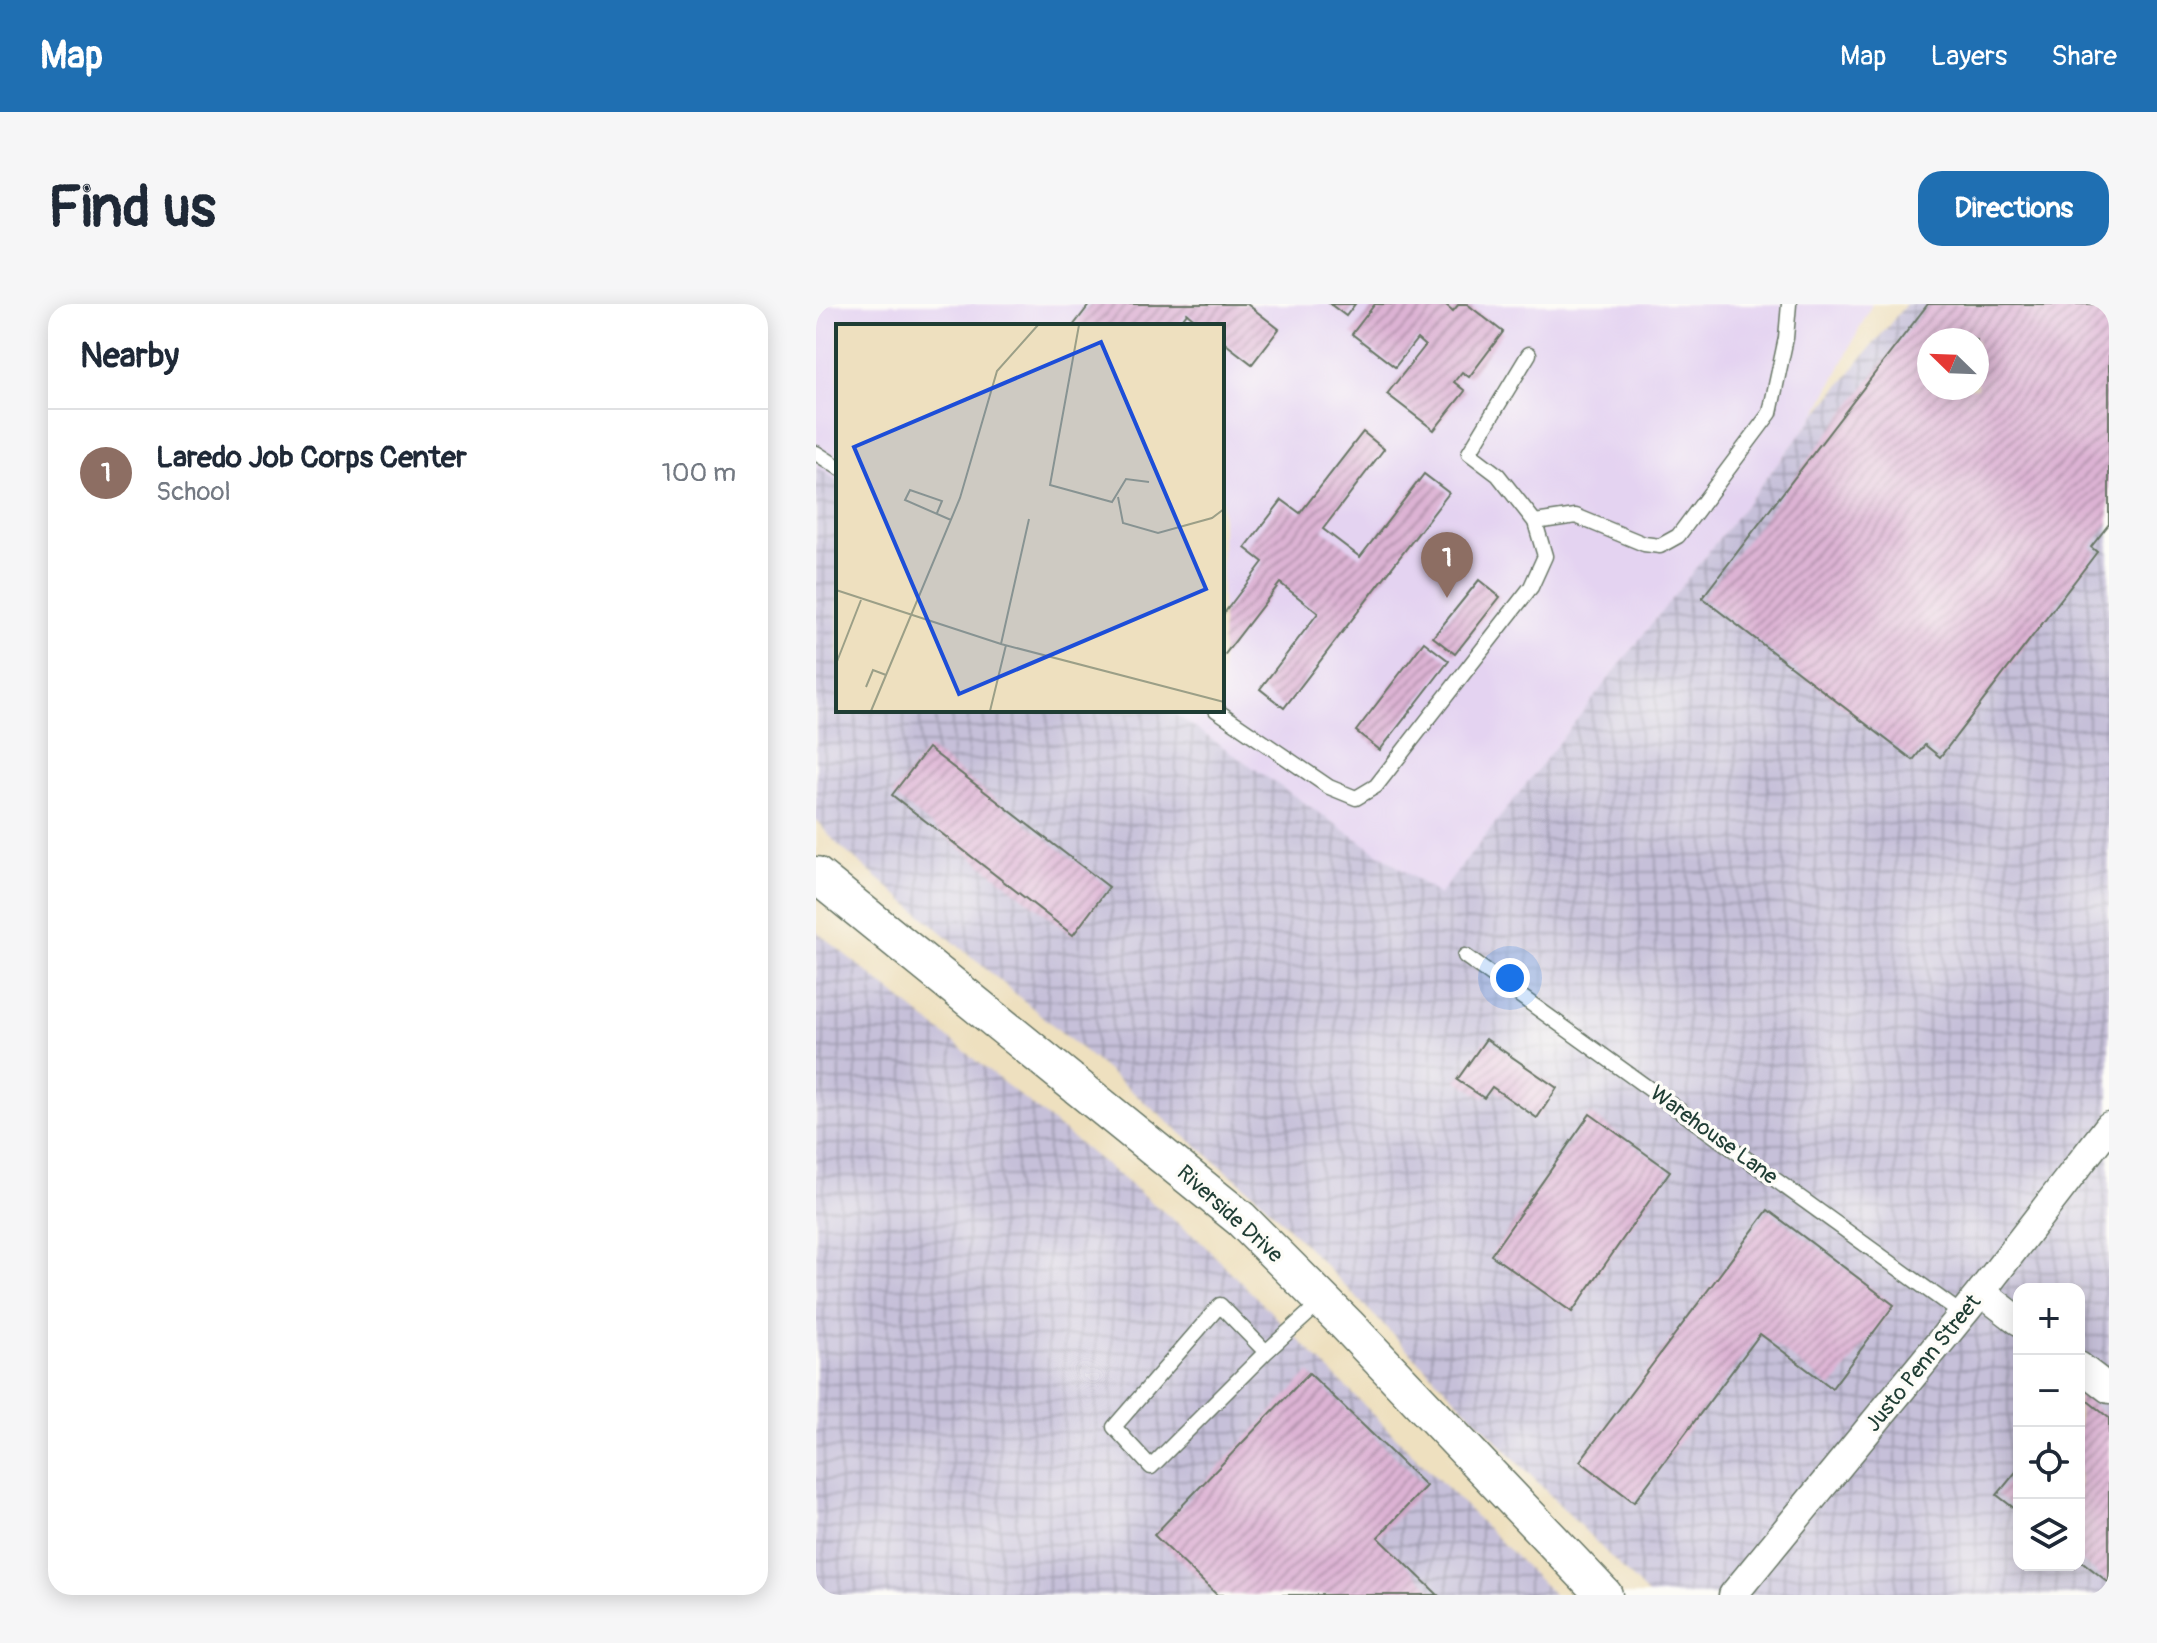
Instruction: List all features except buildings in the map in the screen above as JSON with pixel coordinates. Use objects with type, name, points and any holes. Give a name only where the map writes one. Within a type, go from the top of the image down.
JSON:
[{"type":"street","name":"Riverside Drive","points":[[816,875],[1241,1219],[1604,1595]]},
{"type":"street","name":"Justo Penn Street","points":[[1733,1595],[1963,1315],[2109,1126]]},
{"type":"street","points":[[1981,1292],[2013,1316]]},
{"type":"street","points":[[2085,1371],[2109,1389]]},
{"type":"lane","points":[[1535,522],[1576,516],[1644,544],[1660,546],[1678,536],[1770,413],[1786,338],[1789,304]]},
{"type":"lane","points":[[1219,712],[1329,787],[1356,798],[1376,786],[1531,587],[1545,556],[1535,522],[1498,475],[1469,453],[1529,354]]},
{"type":"lane","points":[[816,453],[836,466]]},
{"type":"lane","name":"Warehouse Lane","points":[[1465,956],[1963,1315]]},
{"type":"lane","points":[[1266,1352],[1220,1305],[1114,1427],[1151,1467],[1266,1352],[1323,1301]]},
{"type":"shaded area","points":[[816,304],[1872,304],[1816,415],[1439,896],[1165,712],[1224,712],[1224,324],[836,324],[836,485],[816,471]]},
{"type":"shaded area","points":[[1906,304],[2109,304],[2109,1595],[1648,1595],[1259,1198],[838,845],[816,820],[816,466],[836,480],[836,712],[1172,712],[1439,895]]},
{"type":"shaded area","points":[[816,931],[1201,1242],[1554,1595],[816,1595]]},
{"type":"place","name":"Laredo Job Corps Center","points":[[1447,598]]}]
